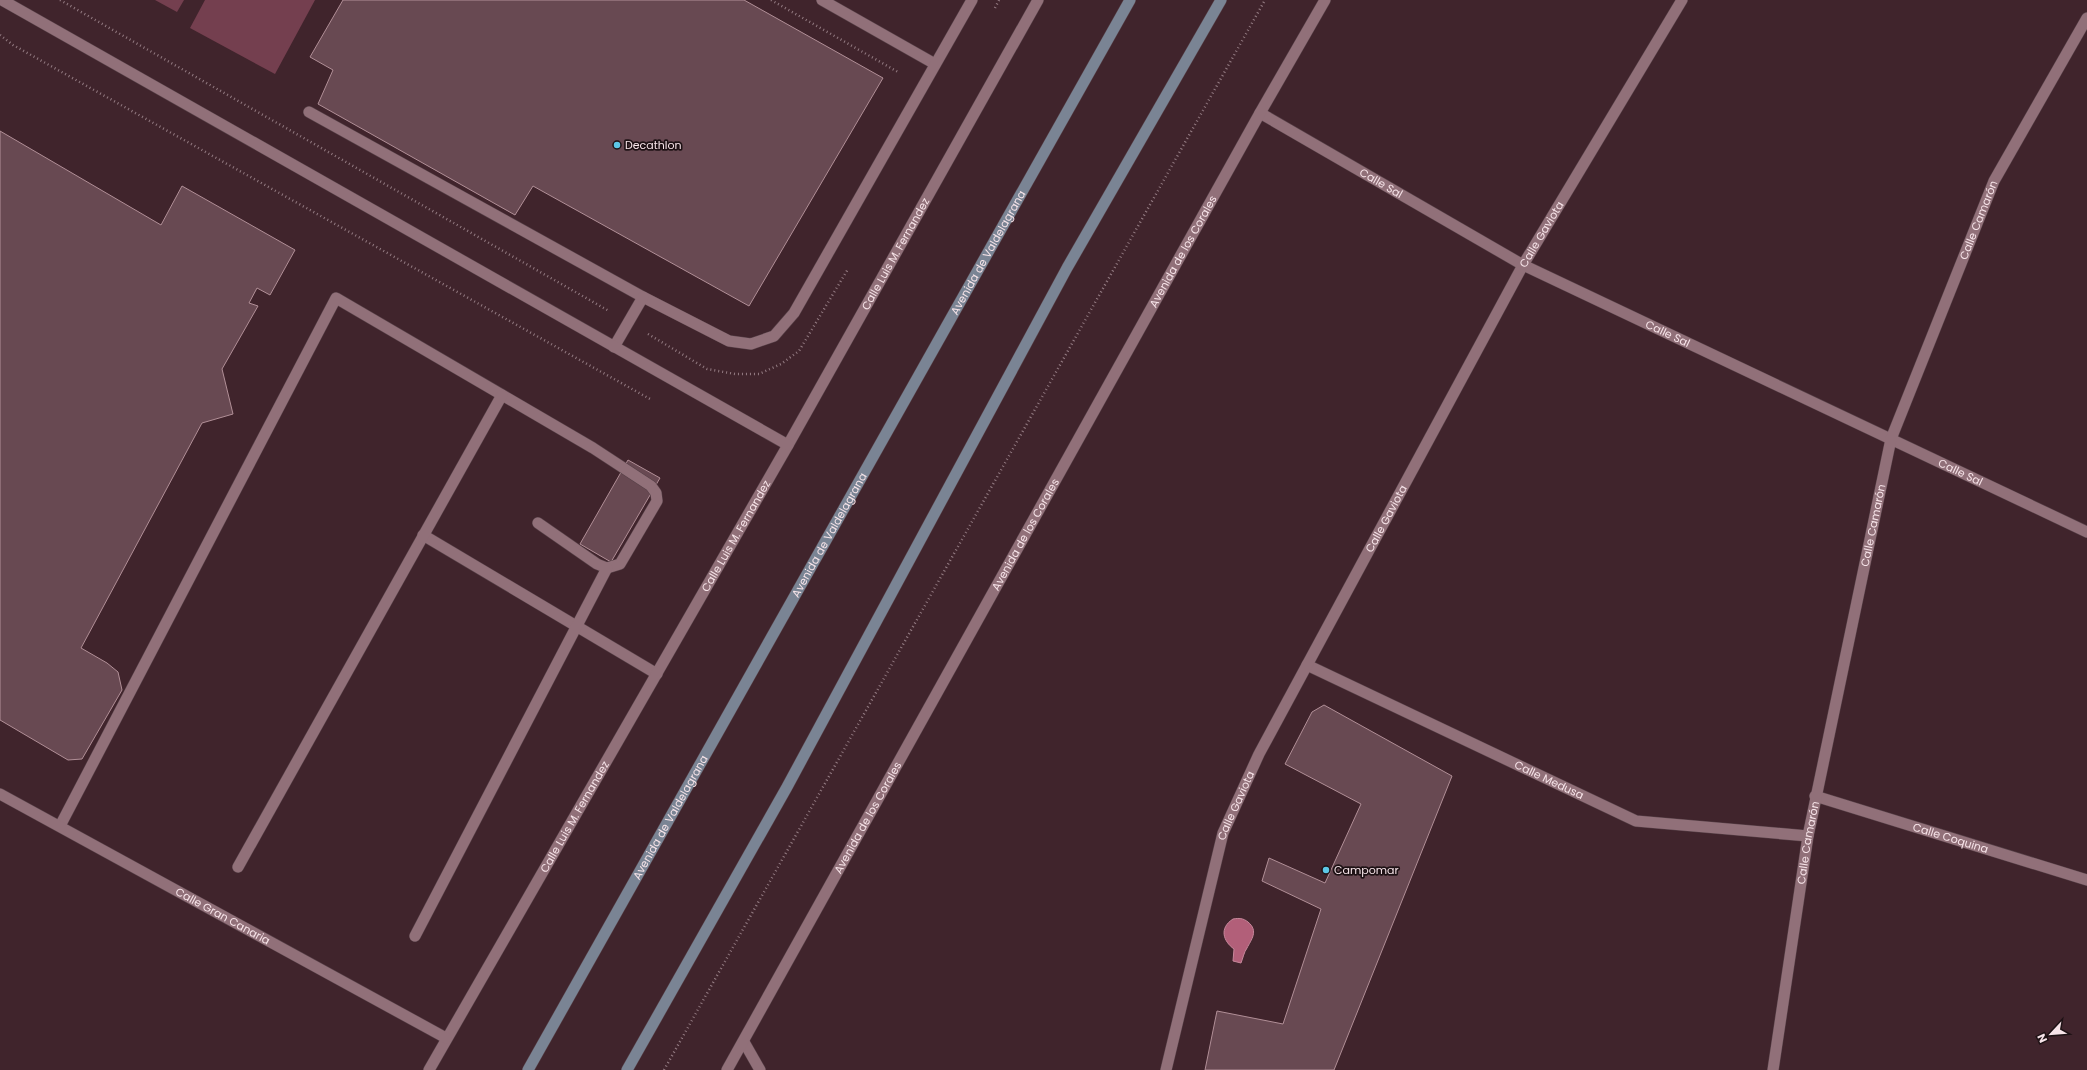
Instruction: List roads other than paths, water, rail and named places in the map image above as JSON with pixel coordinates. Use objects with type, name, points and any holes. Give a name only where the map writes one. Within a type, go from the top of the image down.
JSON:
[{"type":"main road","name":"Avenida de Valdelagrana","points":[[528,1069],[1130,0]]},
{"type":"main road","points":[[627,1070],[787,787],[1067,268],[1221,0]]},
{"type":"street","points":[[2,0],[788,445]]},
{"type":"street","points":[[822,0],[935,64]]},
{"type":"street","points":[[309,112],[643,297],[729,341],[751,344],[774,336],[794,312],[972,0]]},
{"type":"street","name":"Calle Luis M. Fernandez","points":[[429,1070],[788,445],[1038,0]]},
{"type":"street","name":"Avenida de los Corales","points":[[727,1070],[744,1042],[1260,113],[1325,0]]},
{"type":"street","name":"Calle Gaviota","points":[[1166,1070],[1223,833],[1259,754],[1523,265],[1682,0]]},
{"type":"street","name":"Calle Camarón","points":[[1773,1070],[1815,796],[1891,439],[1994,181],[2087,18]]},
{"type":"street","name":"Calle Sal","points":[[1260,113],[1523,265],[2087,532]]},
{"type":"street","points":[[614,347],[643,297]]},
{"type":"street","points":[[60,826],[336,298],[593,448],[651,486],[656,492],[657,501],[620,564],[607,568],[597,564],[538,523]]},
{"type":"street","points":[[238,867],[502,395]]},
{"type":"street","points":[[423,535],[657,674]]},
{"type":"street","points":[[415,936],[575,626],[607,568]]},
{"type":"street","name":"Calle Medusa","points":[[1307,665],[1636,821],[1808,836]]},
{"type":"street","name":"Calle Gran Canaria","points":[[0,794],[446,1038]]},
{"type":"street","name":"Calle Coquina","points":[[1815,796],[2087,880]]},
{"type":"street","points":[[744,1042],[760,1070]]},
{"type":"place","name":"Decathlon","points":[[617,145]]},
{"type":"place","name":"Campomar","points":[[1326,870]]}]
